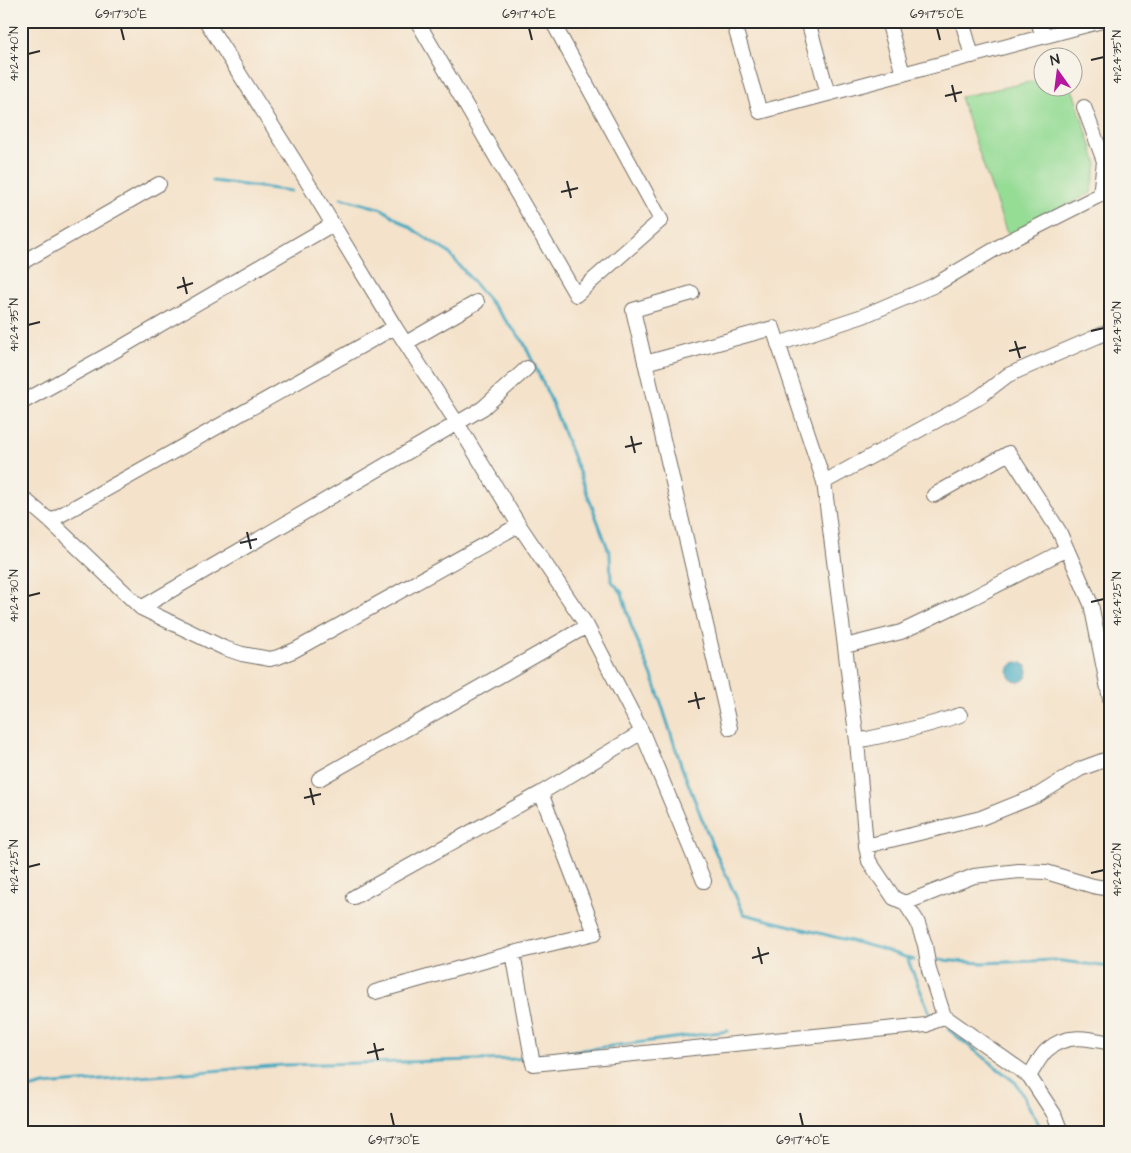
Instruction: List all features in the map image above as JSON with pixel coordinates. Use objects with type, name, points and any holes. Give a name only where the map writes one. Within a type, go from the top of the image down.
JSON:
[{"type":"street","points":[[206,21],[519,525],[587,626],[642,732],[704,881]]},
{"type":"street","points":[[417,21],[576,295],[661,220],[552,21]]},
{"type":"street","points":[[733,21],[760,112],[1043,37],[1067,26],[1102,21]]},
{"type":"street","points":[[808,21],[828,94]]},
{"type":"street","points":[[888,21],[903,74]]},
{"type":"street","points":[[962,21],[972,56]]},
{"type":"street","points":[[1038,21],[1043,37]]},
{"type":"street","points":[[778,344],[863,316],[933,286],[1007,242],[1100,195],[1104,161],[1084,107]]},
{"type":"street","points":[[21,263],[159,184]]},
{"type":"street","points":[[21,403],[120,348],[333,224]]},
{"type":"street","points":[[692,293],[633,310],[730,728]]},
{"type":"street","points":[[406,343],[477,302]]},
{"type":"street","points":[[50,521],[395,327]]},
{"type":"street","points":[[645,363],[773,328],[824,482],[846,646],[869,861],[894,898],[904,903],[917,921],[925,945],[929,970],[944,1016],[1030,1076],[1054,1114],[1061,1132]]},
{"type":"street","points":[[824,482],[978,398],[1008,375],[1107,337]]},
{"type":"street","points":[[141,608],[483,408],[527,368]]},
{"type":"street","points":[[934,495],[1009,453],[1059,531],[1092,604],[1110,699]]},
{"type":"street","points":[[21,496],[50,521],[141,608],[224,648],[270,659],[294,650],[519,525]]},
{"type":"street","points":[[846,646],[901,632],[1067,549]]},
{"type":"street","points":[[319,779],[587,626]]},
{"type":"street","points":[[857,741],[936,723],[960,715]]},
{"type":"street","points":[[354,897],[541,793],[642,732]]},
{"type":"street","points":[[866,846],[981,818],[1038,795],[1080,769],[1110,758]]},
{"type":"street","points":[[375,992],[513,953],[595,933],[541,793]]},
{"type":"street","points":[[904,903],[974,876],[1019,871],[1046,872],[1110,889]]},
{"type":"street","points":[[513,953],[533,1064],[926,1025],[944,1016]]},
{"type":"street","points":[[1030,1076],[1047,1050],[1065,1039],[1088,1038],[1110,1043]]},
{"type":"green space","points":[[1034,81],[1034,98],[1075,98],[1097,164],[1091,193],[1011,234],[1006,231],[960,97]]},
{"type":"water","points":[[1014,662],[1022,662],[1028,668],[1028,676],[1022,682],[1014,682],[1008,676],[1008,668]]},
{"type":"waterway","points":[[213,181],[291,191]]},
{"type":"waterway","points":[[341,198],[382,209],[449,253],[523,341],[550,398],[576,464],[610,554],[611,580],[622,593],[631,625],[655,684],[681,765],[711,842],[744,914],[878,948],[914,960]]},
{"type":"waterway","points":[[907,958],[931,1016]]},
{"type":"waterway","points":[[939,960],[982,963],[1054,960],[1110,967]]},
{"type":"waterway","points":[[948,1029],[1016,1083],[1043,1132]]},
{"type":"waterway","points":[[535,1056],[728,1031]]},
{"type":"waterway","points":[[21,1091],[44,1085],[283,1065],[516,1059],[529,1057]]}]
